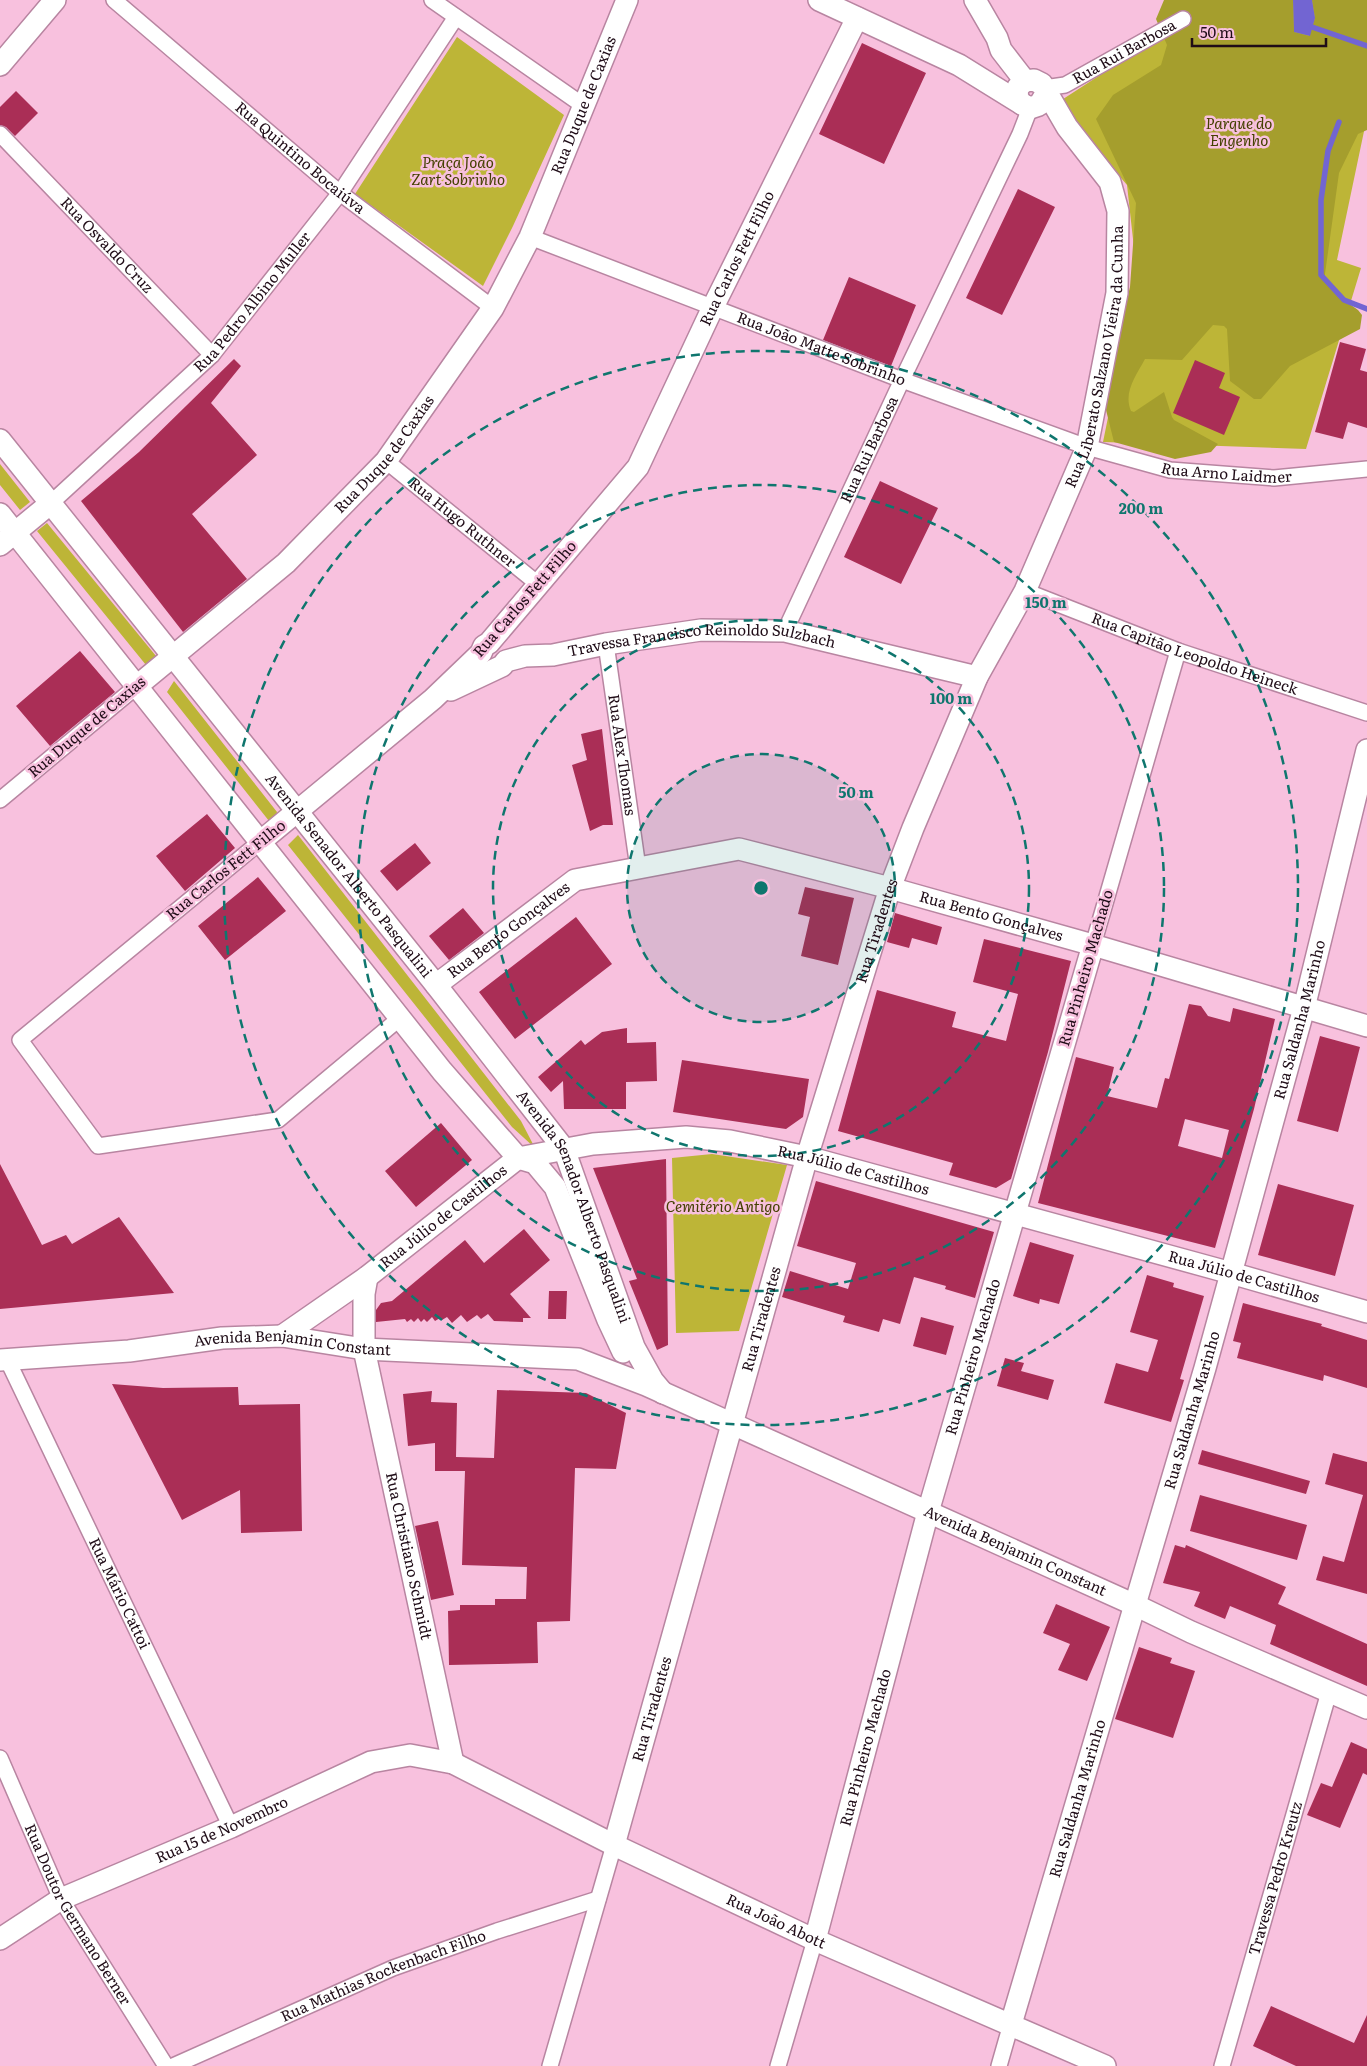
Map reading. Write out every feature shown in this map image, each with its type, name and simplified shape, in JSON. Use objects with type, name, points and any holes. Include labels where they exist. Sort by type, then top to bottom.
[{"type":"street","points":[[0,65],[55,0]]},
{"type":"street","name":"Rua Quintino Bocaiúva","points":[[114,0],[340,193],[493,308]]},
{"type":"street","points":[[432,0],[584,106]]},
{"type":"street","name":"Rua Duque de Caxias","points":[[0,800],[286,563],[386,461],[493,308],[530,237],[627,0]]},
{"type":"street","points":[[819,0],[959,65],[1001,76],[1033,94]]},
{"type":"street","name":"Rua Liberato Salzano Vieira da Cunha","points":[[975,0],[997,38],[1014,47],[1031,65],[1033,94],[1067,127],[1110,182],[1118,211],[1117,293],[1087,448],[1025,591]]},
{"type":"street","name":"Rua Pedro Albino Muller","points":[[8,539],[51,504],[212,355],[340,193],[456,17]]},
{"type":"street","name":"Rua Carlos Fett Filho","points":[[501,653],[517,608],[638,467],[713,307],[857,18]]},
{"type":"street","name":"Rua Rui Barbosa","points":[[786,631],[902,380],[1020,134],[1033,94],[1066,85],[1183,20]]},
{"type":"street","name":"Rua Osvaldo Cruz","points":[[0,134],[212,355]]},
{"type":"street","name":"Rua João Matte Sobrinho","points":[[530,237],[902,380],[1087,448]]},
{"type":"street","name":"Avenida Senador Alberto Pasqualini","points":[[0,440],[564,1148],[627,1339],[632,1365],[655,1389]]},
{"type":"street","name":"Rua Arno Laidmer","points":[[1087,448],[1170,470],[1274,478],[1367,469]]},
{"type":"street","name":"Rua Hugo Ruthner","points":[[386,461],[538,584]]},
{"type":"street","name":"Avenida Senador Alberto Pasqualini","points":[[0,514],[8,539],[137,686],[442,1071],[518,1158],[535,1163],[555,1187],[627,1339]]},
{"type":"street","name":"Rua Capitão Leopoldo Heineck","points":[[1025,591],[1178,651],[1367,713]]},
{"type":"street","name":"Rua Tiradentes","points":[[550,2066],[614,1846],[806,1157],[890,888],[913,828],[977,677],[1025,591]]},
{"type":"street","name":"Travessa Francisco Reinoldo Sulzbach","points":[[433,699],[501,653],[553,656],[606,644],[701,630],[786,631],[977,677]]},
{"type":"street","name":"Rua Alex Thomas","points":[[606,644],[638,868]]},
{"type":"street","name":"Rua Pinheiro Machado","points":[[778,2066],[815,1940],[928,1512],[1178,651]]},
{"type":"street","name":"Rua Carlos Fett Filho","points":[[400,1018],[278,1120],[98,1146],[20,1040],[433,699]]},
{"type":"street","name":"Rua Saldanha Marinho","points":[[1000,2066],[1010,2024],[1202,1377],[1304,1008],[1367,750]]},
{"type":"street","name":"Rua Bento Gonçalves","points":[[436,985],[575,880],[739,850],[890,888],[1367,1026]]},
{"type":"street","name":"Rua Júlio de Castilhos","points":[[282,1336],[367,1278],[518,1158],[564,1148],[686,1137],[730,1141],[806,1157],[1367,1312]]},
{"type":"street","name":"Rua Júlio de Castilhos","points":[[364,1349],[364,1294],[367,1278]]},
{"type":"street","name":"Avenida Benjamin Constant","points":[[4,1360],[129,1351],[222,1338],[282,1336],[364,1349],[578,1359],[655,1389],[1191,1632],[1367,1708]]},
{"type":"street","points":[[584,1361],[627,1339]]},
{"type":"street","name":"Rua Christiano Schmidt","points":[[364,1349],[453,1763]]},
{"type":"street","name":"Rua Mário Cattoi","points":[[4,1360],[231,1827]]},
{"type":"street","name":"Travessa Pedro Kreutz","points":[[1222,2066],[1329,1692]]},
{"type":"street","name":"Rua 15 de Novembro","points":[[0,1939],[61,1899],[231,1827],[371,1762],[410,1755],[453,1763]]},
{"type":"street","name":"Rua Doutor Germano Berner","points":[[0,1758],[61,1899],[166,2066]]},
{"type":"street","name":"Rua João Abott","points":[[453,1763],[614,1846],[815,1940],[1105,2066]]},
{"type":"street","name":"Rua Mathias Rockenbach Filho","points":[[173,2066],[393,1968],[497,1931],[598,1899]]},
{"type":"green space","name":"Parque do Engenho","points":[[1164,0],[1293,0],[1294,32],[1309,36],[1315,18],[1312,0],[1367,0],[1367,130],[1358,134],[1339,173],[1324,281],[1362,315],[1360,329],[1290,366],[1261,399],[1254,399],[1230,381],[1227,329],[1224,326],[1213,325],[1182,360],[1145,359],[1130,391],[1129,404],[1131,411],[1134,412],[1164,392],[1174,420],[1218,444],[1211,452],[1175,459],[1114,442],[1103,398],[1130,287],[1136,203],[1096,119],[1113,95],[1161,65],[1167,45],[1156,19]]},
{"type":"green space","name":"Parque do Engenho","points":[[1209,0],[1367,0],[1367,117],[1337,260],[1361,268],[1306,449],[1103,442],[1137,275],[1127,185],[1057,103],[1211,3]]},
{"type":"green space","name":"Praça João Zart Sobrinho","points":[[457,37],[564,115],[483,286],[355,194]]},
{"type":"green space","points":[[0,464],[30,502],[20,510],[0,485]]},
{"type":"green space","points":[[47,523],[156,656],[146,665],[37,531]]},
{"type":"green space","points":[[174,681],[277,812],[273,826],[167,692]]},
{"type":"green space","points":[[298,835],[521,1121],[535,1148],[512,1127],[288,845]]},
{"type":"green space","name":"Cemitério Antigo","points":[[712,1154],[787,1165],[739,1331],[676,1333],[672,1158]]},
{"type":"shaded area","points":[[1293,0],[1312,0],[1315,18],[1310,36],[1294,32]]},
{"type":"building","points":[[862,43],[926,73],[884,164],[819,134]]},
{"type":"building","points":[[16,91],[38,113],[15,136],[6,127],[0,125],[0,107]]},
{"type":"building","points":[[1018,189],[1055,207],[1002,315],[966,298]]},
{"type":"building","points":[[849,277],[916,305],[891,366],[823,340]]},
{"type":"building","points":[[1340,342],[1366,349],[1360,370],[1367,372],[1367,428],[1348,422],[1343,439],[1315,432]]},
{"type":"building","points":[[234,359],[241,366],[211,403],[257,455],[192,514],[247,579],[183,632],[81,501],[139,452]]},
{"type":"building","points":[[1195,360],[1225,373],[1219,388],[1240,397],[1224,435],[1173,413]]},
{"type":"building","points":[[880,481],[938,508],[901,584],[844,557]]},
{"type":"building","points":[[80,651],[115,692],[50,746],[16,706]]},
{"type":"building","points":[[602,729],[613,825],[603,825],[590,831],[572,765],[587,760],[581,734]]},
{"type":"building","points":[[207,814],[235,848],[185,891],[156,856]]},
{"type":"building","points":[[415,843],[431,863],[397,891],[380,871]]},
{"type":"building","points":[[258,877],[286,911],[225,960],[198,926]]},
{"type":"building","points":[[805,887],[854,898],[838,965],[801,956],[810,917],[798,914]]},
{"type":"building","points":[[463,908],[484,933],[449,960],[429,936]]},
{"type":"building","points":[[895,913],[942,927],[937,945],[912,938],[909,948],[887,942]]},
{"type":"building","points":[[576,917],[612,964],[515,1039],[479,992]]},
{"type":"building","points":[[984,939],[1071,961],[1048,1052],[1011,1179],[996,1188],[949,1175],[953,1163],[838,1131],[877,990],[956,1012],[952,1027],[1006,1041],[1018,994],[973,982]]},
{"type":"building","points":[[1189,1004],[1201,1006],[1208,1016],[1230,1022],[1233,1008],[1275,1019],[1254,1109],[1215,1248],[1038,1203],[1076,1057],[1114,1067],[1107,1096],[1157,1108],[1165,1078],[1169,1079]],"holes":[[[1185,1119],[1229,1130],[1222,1158],[1178,1146]]]},
{"type":"building","points":[[627,1028],[627,1043],[656,1042],[657,1081],[626,1082],[626,1109],[564,1109],[563,1081],[551,1092],[538,1077],[581,1040],[585,1045],[602,1032]]},
{"type":"building","points":[[1320,1036],[1360,1047],[1338,1132],[1297,1121]]},
{"type":"building","points":[[682,1060],[809,1079],[803,1117],[786,1129],[673,1112]]},
{"type":"building","points":[[441,1123],[472,1160],[416,1207],[385,1171]]},
{"type":"building","points":[[666,1159],[668,1345],[657,1350],[629,1281],[637,1279],[593,1168]]},
{"type":"building","points":[[0,1164],[42,1245],[66,1235],[72,1244],[119,1217],[174,1293],[0,1309]]},
{"type":"building","points":[[816,1181],[994,1232],[975,1298],[945,1289],[946,1286],[914,1277],[900,1324],[883,1319],[879,1332],[843,1322],[845,1316],[782,1297],[790,1271],[848,1289],[856,1263],[797,1246]]},
{"type":"building","points":[[1278,1184],[1354,1205],[1335,1276],[1258,1255]]},
{"type":"building","points":[[524,1229],[550,1260],[510,1294],[531,1318],[523,1318],[523,1322],[494,1321],[488,1314],[481,1319],[477,1315],[467,1322],[461,1315],[452,1323],[447,1317],[435,1321],[432,1317],[427,1322],[424,1319],[421,1322],[418,1318],[414,1322],[411,1319],[407,1322],[405,1319],[376,1322],[376,1310],[381,1303],[392,1301],[465,1240],[484,1263]]},
{"type":"building","points":[[1030,1242],[1074,1255],[1059,1304],[1040,1299],[1039,1304],[1013,1296]]},
{"type":"building","points":[[1147,1275],[1174,1283],[1173,1287],[1204,1296],[1180,1379],[1184,1380],[1171,1422],[1104,1403],[1116,1363],[1148,1372],[1158,1340],[1130,1332]]},
{"type":"building","points":[[549,1291],[567,1291],[566,1319],[548,1319]]},
{"type":"building","points":[[1243,1303],[1322,1324],[1321,1326],[1367,1340],[1367,1388],[1324,1375],[1323,1381],[1237,1358],[1241,1343],[1233,1341]]},
{"type":"building","points":[[921,1317],[954,1326],[946,1355],[913,1346]]},
{"type":"building","points":[[1005,1358],[1024,1363],[1021,1371],[1054,1380],[1048,1400],[997,1386]]},
{"type":"building","points":[[112,1384],[163,1388],[238,1387],[239,1405],[300,1404],[302,1531],[241,1533],[240,1490],[182,1520]]},
{"type":"building","points":[[497,1390],[586,1393],[626,1413],[616,1469],[575,1468],[570,1621],[537,1622],[538,1663],[449,1665],[448,1611],[460,1610],[460,1605],[495,1605],[495,1599],[526,1599],[527,1567],[462,1565],[465,1471],[435,1471],[435,1443],[408,1446],[403,1394],[432,1391],[431,1402],[457,1403],[456,1457],[494,1458]]},
{"type":"building","points":[[1202,1450],[1310,1481],[1306,1494],[1198,1464]]},
{"type":"building","points":[[1333,1453],[1367,1462],[1367,1594],[1316,1580],[1323,1556],[1344,1562],[1363,1495],[1325,1484]]},
{"type":"building","points":[[1200,1495],[1307,1525],[1297,1560],[1190,1531]]},
{"type":"building","points":[[438,1521],[454,1595],[431,1600],[415,1526]]},
{"type":"building","points":[[1175,1545],[1185,1548],[1186,1545],[1286,1587],[1278,1604],[1367,1644],[1367,1686],[1270,1644],[1276,1625],[1230,1606],[1225,1619],[1194,1606],[1200,1592],[1163,1583]]},
{"type":"building","points":[[1056,1604],[1110,1627],[1087,1681],[1058,1670],[1070,1644],[1043,1633]]},
{"type":"building","points":[[1139,1647],[1172,1658],[1170,1663],[1195,1671],[1173,1738],[1115,1719]]},
{"type":"building","points":[[1351,1742],[1367,1749],[1367,1775],[1363,1773],[1340,1828],[1307,1815],[1321,1783],[1332,1787]]},
{"type":"building","points":[[1271,2006],[1354,2043],[1367,2015],[1367,2066],[1296,2066],[1253,2046]]},
{"type":"waterway","points":[[1312,27],[1367,46]]},
{"type":"waterway","points":[[1339,122],[1328,151],[1321,200],[1321,275],[1344,300],[1367,309]]}]
